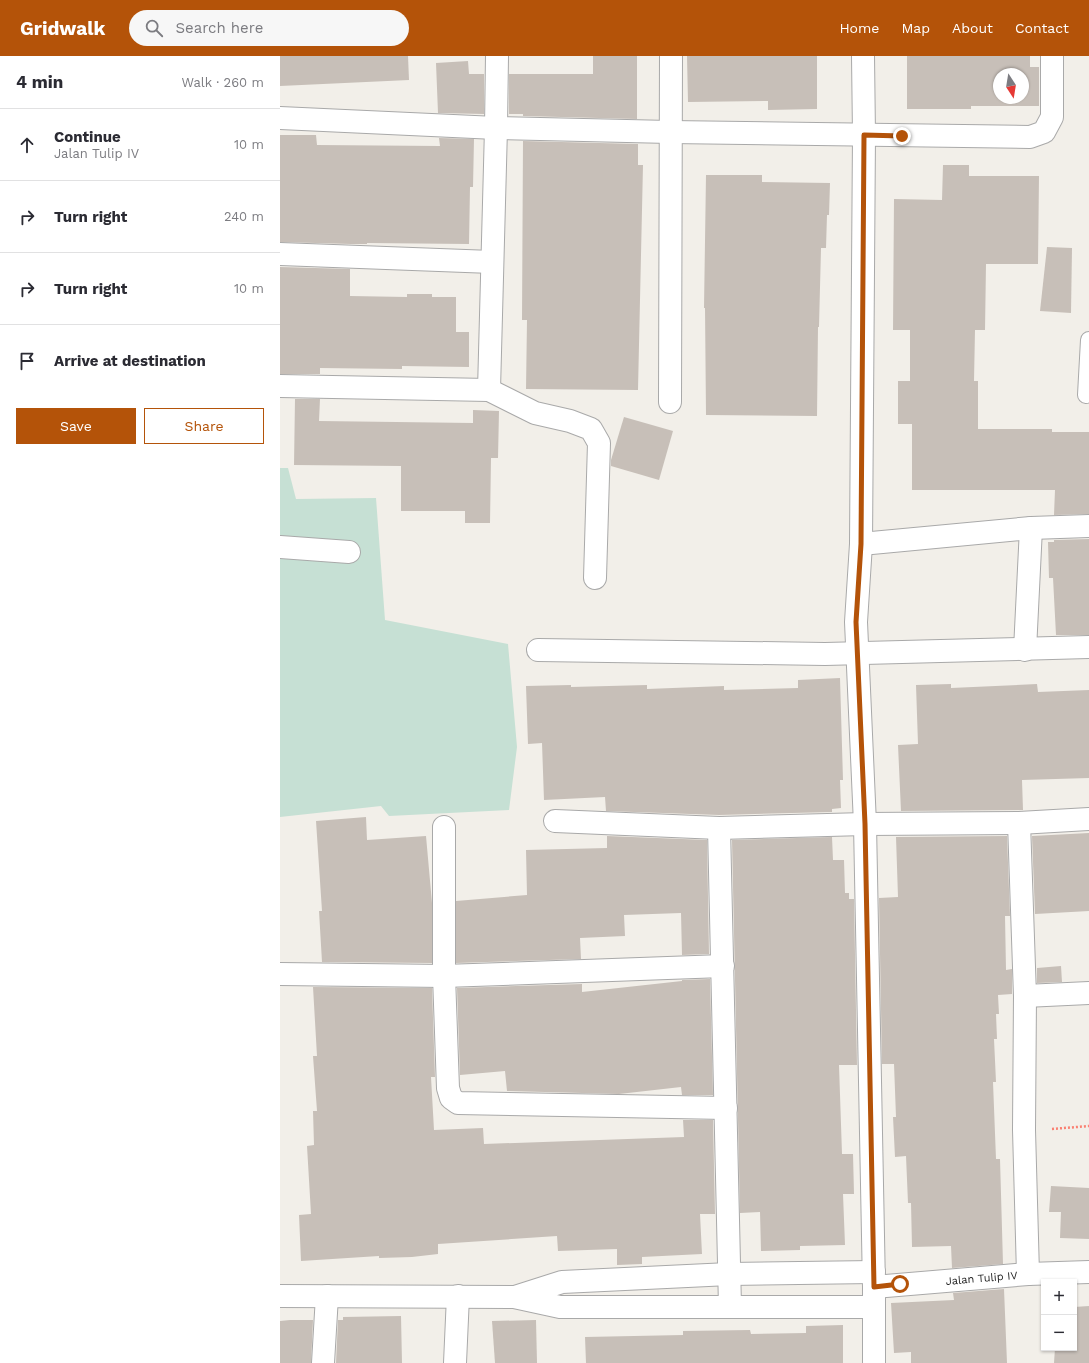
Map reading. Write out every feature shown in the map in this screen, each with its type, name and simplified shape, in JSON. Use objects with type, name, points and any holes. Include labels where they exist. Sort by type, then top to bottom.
[{"type":"street","points":[[489,390],[497,56]]},
{"type":"street","points":[[670,402],[671,56]]},
{"type":"street","points":[[863,56],[864,135],[861,544],[856,622],[865,824],[874,1289],[874,1363]]},
{"type":"street","points":[[280,118],[496,128],[1030,137],[1044,132],[1052,117],[1052,56]]},
{"type":"street","points":[[280,254],[492,262]]},
{"type":"street","points":[[280,386],[489,390],[535,413],[570,420],[591,429],[599,443],[595,578]]},
{"type":"street","points":[[861,544],[1031,528],[1089,526]]},
{"type":"street","points":[[1025,650],[1031,528]]},
{"type":"street","points":[[280,548],[349,552]]},
{"type":"street","points":[[538,650],[857,654],[1089,647]]},
{"type":"street","points":[[555,821],[719,828],[1019,822],[1089,819]]},
{"type":"street","points":[[1019,822],[1025,996],[1024,1130],[1028,1274]]},
{"type":"street","points":[[444,827],[444,976],[448,1088],[452,1098],[458,1103],[726,1108]]},
{"type":"street","points":[[719,828],[730,1307]]},
{"type":"street","points":[[280,974],[444,976],[723,966]]},
{"type":"street","points":[[1025,996],[1089,993]]},
{"type":"street","name":"Jalan Tulip IV","points":[[874,1289],[1028,1274],[1089,1272]]},
{"type":"street","points":[[514,1297],[562,1282],[616,1278],[729,1274],[874,1289]]},
{"type":"street","points":[[614,1307],[616,1278]]},
{"type":"street","points":[[280,1296],[514,1297],[560,1307],[730,1307],[874,1289]]},
{"type":"street","points":[[324,1363],[327,1296]]},
{"type":"street","points":[[455,1363],[458,1296]]},
{"type":"lane","points":[[1086,395],[1089,340]]},
{"type":"path","points":[[1024,1130],[1089,1126]]},
{"type":"green space","points":[[280,468],[288,468],[296,499],[376,498],[385,620],[508,644],[517,747],[509,810],[389,816],[381,806],[280,817]]},
{"type":"building","points":[[280,56],[408,56],[409,80],[280,86]]},
{"type":"building","points":[[593,56],[637,56],[637,119],[523,116],[523,114],[509,114],[509,74],[593,74]]},
{"type":"building","points":[[687,56],[817,56],[817,109],[768,110],[768,101],[688,102]]},
{"type":"building","points":[[907,56],[1030,56],[1030,67],[1039,67],[1039,106],[971,106],[971,109],[907,109]]},
{"type":"building","points":[[468,61],[469,74],[484,74],[484,114],[438,113],[436,63]]},
{"type":"building","points":[[280,135],[316,135],[317,145],[440,146],[439,138],[474,139],[473,187],[470,187],[469,244],[351,244],[280,242]]},
{"type":"building","points":[[523,141],[638,144],[638,165],[643,165],[638,390],[526,389],[527,320],[522,320]]},
{"type":"building","points":[[943,165],[969,165],[969,176],[1039,176],[1038,264],[986,264],[985,330],[975,330],[974,381],[978,381],[978,429],[1052,429],[1052,432],[1089,432],[1089,514],[1054,515],[1055,490],[912,490],[912,424],[898,424],[898,381],[910,381],[910,330],[893,330],[894,199],[942,200]]},
{"type":"building","points":[[706,175],[762,175],[762,182],[830,183],[826,248],[821,248],[817,416],[706,415],[704,308]]},
{"type":"building","points":[[1047,247],[1072,248],[1071,313],[1040,311]]},
{"type":"building","points":[[280,267],[350,269],[350,296],[407,297],[407,294],[432,294],[432,297],[456,297],[456,332],[469,332],[469,367],[402,366],[402,369],[320,368],[320,374],[280,374]]},
{"type":"building","points":[[295,399],[320,399],[319,421],[473,423],[473,410],[499,411],[498,458],[491,458],[490,523],[465,523],[465,511],[401,511],[401,466],[294,465]]},
{"type":"building","points":[[624,417],[673,431],[659,480],[611,466],[611,460]]},
{"type":"building","points":[[1089,539],[1089,635],[1056,635],[1053,578],[1049,578],[1048,542],[1054,542],[1054,540]]},
{"type":"building","points":[[840,678],[843,780],[840,780],[841,808],[832,809],[832,812],[719,815],[606,811],[605,797],[544,800],[542,743],[528,744],[526,686],[571,685],[571,687],[647,685],[647,689],[724,686],[724,690],[798,688],[798,680]]},
{"type":"building","points":[[951,684],[951,688],[1037,684],[1038,692],[1089,690],[1089,778],[1022,780],[1023,810],[901,811],[898,745],[918,744],[916,685]]},
{"type":"building","points":[[366,817],[367,840],[426,836],[432,903],[432,963],[322,962],[319,911],[322,911],[316,821]]},
{"type":"building","points":[[1089,833],[1089,911],[1035,914],[1032,836]]},
{"type":"building","points":[[607,836],[707,840],[709,954],[682,955],[681,913],[624,915],[625,936],[580,938],[581,959],[456,963],[456,901],[527,895],[526,850],[607,848]]},
{"type":"building","points":[[1007,836],[1010,916],[1005,916],[1006,970],[1012,969],[1012,994],[998,995],[999,1014],[996,1014],[997,1039],[994,1039],[996,1082],[993,1082],[996,1159],[1000,1159],[1003,1264],[952,1268],[951,1246],[912,1247],[911,1203],[908,1203],[906,1156],[895,1157],[893,1117],[896,1117],[894,1064],[882,1064],[879,898],[898,897],[896,837]]},
{"type":"building","points":[[832,837],[833,860],[844,860],[845,893],[849,893],[849,899],[854,899],[857,1065],[839,1065],[842,1154],[853,1154],[854,1194],[843,1194],[845,1245],[800,1246],[800,1250],[761,1251],[760,1212],[740,1213],[732,840]]},
{"type":"building","points":[[1061,966],[1062,982],[1037,983],[1037,968]]},
{"type":"building","points":[[710,979],[713,1095],[682,1095],[681,1087],[619,1094],[507,1091],[505,1071],[460,1075],[457,988],[582,984],[582,992],[682,980]]},
{"type":"building","points":[[313,987],[432,988],[435,1077],[431,1077],[434,1130],[483,1128],[484,1144],[684,1137],[683,1120],[713,1120],[715,1214],[700,1214],[702,1254],[642,1257],[642,1264],[617,1265],[617,1249],[558,1251],[557,1236],[438,1244],[438,1254],[412,1257],[379,1258],[379,1256],[301,1261],[299,1215],[311,1214],[307,1146],[314,1145],[313,1111],[317,1111],[313,1056],[317,1056]]},
{"type":"building","points":[[1051,1186],[1089,1188],[1089,1239],[1060,1238],[1061,1212],[1049,1212]]},
{"type":"building","points":[[1004,1289],[1007,1363],[911,1363],[911,1352],[894,1353],[891,1303],[954,1300],[953,1293]]},
{"type":"building","points":[[1089,1306],[1089,1363],[1054,1363],[1055,1351],[1077,1351],[1077,1307]]},
{"type":"building","points":[[401,1316],[402,1363],[336,1363],[338,1320],[343,1320],[343,1317]]},
{"type":"building","points":[[313,1320],[311,1363],[280,1363],[280,1321]]},
{"type":"building","points":[[536,1320],[537,1363],[495,1363],[492,1321]]},
{"type":"building","points":[[843,1325],[843,1363],[586,1363],[585,1337],[683,1335],[683,1331],[750,1330],[751,1334],[806,1333],[806,1326]]},
{"type":"route","points":[[900,1284],[874,1287],[865,824],[856,622],[861,544],[864,135],[902,136]]}]
